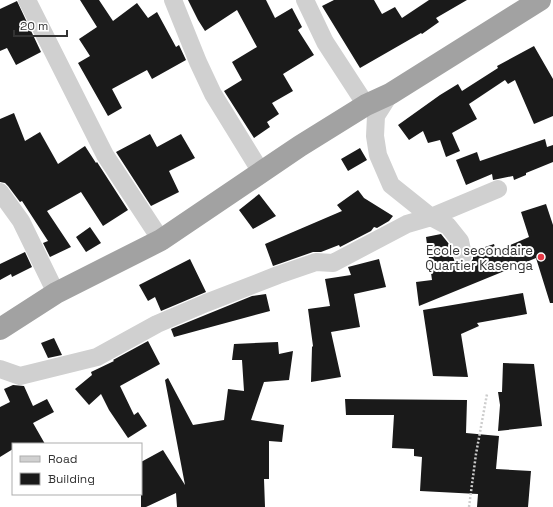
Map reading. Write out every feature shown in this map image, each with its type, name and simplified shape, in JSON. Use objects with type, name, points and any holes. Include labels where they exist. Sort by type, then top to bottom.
[{"type":"highway","points":[[0,329],[56,293],[161,240],[300,146],[366,106],[390,94],[540,0]]},
{"type":"street","points":[[27,0],[105,155],[161,240]]},
{"type":"street","points":[[172,0],[213,94],[261,172]]},
{"type":"street","points":[[305,0],[325,42],[366,106]]},
{"type":"street","points":[[390,94],[376,116],[375,136],[378,155],[391,185],[431,217],[448,226],[460,241],[463,255]]},
{"type":"street","points":[[0,368],[20,376],[97,357],[157,324],[206,303],[316,262],[333,263],[407,224],[431,217],[498,189]]},
{"type":"street","points":[[0,192],[21,221],[56,293]]},
{"type":"path","points":[[470,507],[476,454],[486,394]]},
{"type":"building","points":[[80,0],[99,0],[113,21],[137,3],[148,18],[157,12],[176,47],[179,45],[186,60],[152,79],[147,70],[112,89],[122,108],[108,116],[78,63],[90,56],[79,39],[97,27]]},
{"type":"building","points":[[188,0],[266,0],[275,18],[292,8],[302,27],[298,30],[314,55],[283,74],[293,91],[272,103],[279,114],[267,122],[270,127],[254,138],[224,91],[242,80],[232,62],[257,47],[237,10],[205,31]]},
{"type":"building","points":[[334,0],[374,0],[382,14],[395,7],[402,18],[429,0],[467,0],[436,18],[439,22],[422,34],[421,33],[360,68],[322,6]]},
{"type":"building","points":[[17,1],[41,52],[16,65],[7,48],[0,51],[0,9]]},
{"type":"building","points":[[534,46],[553,79],[553,116],[534,124],[515,80],[508,84],[505,80],[469,104],[477,119],[452,133],[460,151],[446,157],[440,140],[428,143],[423,131],[409,140],[398,125],[458,84],[462,91],[498,68],[497,66]]},
{"type":"building","points":[[14,113],[25,141],[40,132],[58,164],[85,146],[128,210],[103,226],[81,192],[47,211],[71,247],[50,257],[43,243],[48,241],[22,201],[20,202],[5,183],[0,182],[0,119]]},
{"type":"building","points":[[150,134],[157,147],[181,134],[195,158],[169,171],[179,192],[151,206],[116,152]]},
{"type":"building","points":[[545,139],[547,147],[553,145],[553,162],[526,173],[526,175],[514,180],[513,176],[493,180],[492,174],[466,185],[456,160],[477,152],[480,161]]},
{"type":"building","points":[[360,148],[367,160],[348,171],[341,159]]},
{"type":"building","points":[[358,190],[364,198],[393,216],[389,221],[377,228],[374,227],[371,231],[340,247],[339,245],[321,252],[313,252],[273,266],[265,244],[342,211],[337,205]]},
{"type":"building","points":[[259,194],[276,216],[253,229],[239,210]]},
{"type":"building","points":[[546,204],[553,225],[553,303],[550,303],[536,258],[419,306],[416,282],[432,280],[426,237],[441,234],[449,244],[451,257],[453,257],[455,262],[459,265],[466,265],[473,259],[473,251],[494,244],[496,251],[529,237],[521,212]]},
{"type":"building","points":[[90,227],[101,243],[86,252],[76,237]]},
{"type":"building","points":[[25,252],[32,267],[12,277],[11,274],[0,280],[0,264]]},
{"type":"building","points":[[190,259],[206,292],[161,311],[155,297],[148,301],[139,285]]},
{"type":"building","points":[[379,259],[386,287],[354,294],[360,327],[331,332],[341,377],[311,382],[313,346],[308,309],[330,306],[325,279],[351,275],[348,267]]},
{"type":"building","points":[[523,293],[527,314],[477,323],[479,326],[461,334],[468,377],[433,376],[423,310]]},
{"type":"building","points":[[266,294],[270,311],[174,337],[171,329],[252,296]]},
{"type":"building","points":[[54,338],[62,355],[48,358],[41,343]]},
{"type":"building","points":[[148,341],[160,364],[120,386],[134,415],[138,412],[147,426],[128,438],[109,410],[101,394],[89,405],[75,389],[92,375],[91,372],[114,361],[113,360]]},
{"type":"building","points":[[278,342],[279,354],[293,351],[289,380],[264,382],[251,420],[284,425],[282,442],[269,441],[269,479],[264,479],[265,507],[177,507],[176,493],[146,507],[141,507],[142,461],[163,450],[185,485],[165,380],[168,378],[193,425],[224,420],[228,389],[244,391],[242,360],[232,360],[234,344]]},
{"type":"building","points":[[503,363],[534,364],[542,426],[498,431],[500,405],[498,392],[502,392]]},
{"type":"building","points":[[13,385],[24,386],[33,406],[47,399],[54,412],[33,423],[44,443],[12,443],[12,450],[0,457],[0,407],[10,402],[4,389]]},
{"type":"building","points":[[345,399],[467,400],[466,433],[499,436],[496,469],[531,471],[528,507],[477,507],[478,494],[420,491],[422,457],[414,456],[414,449],[392,448],[394,415],[346,415]]},
{"type":"place","name":"Ecole secondaire Quartier Kasenga","points":[[541,257]]}]
